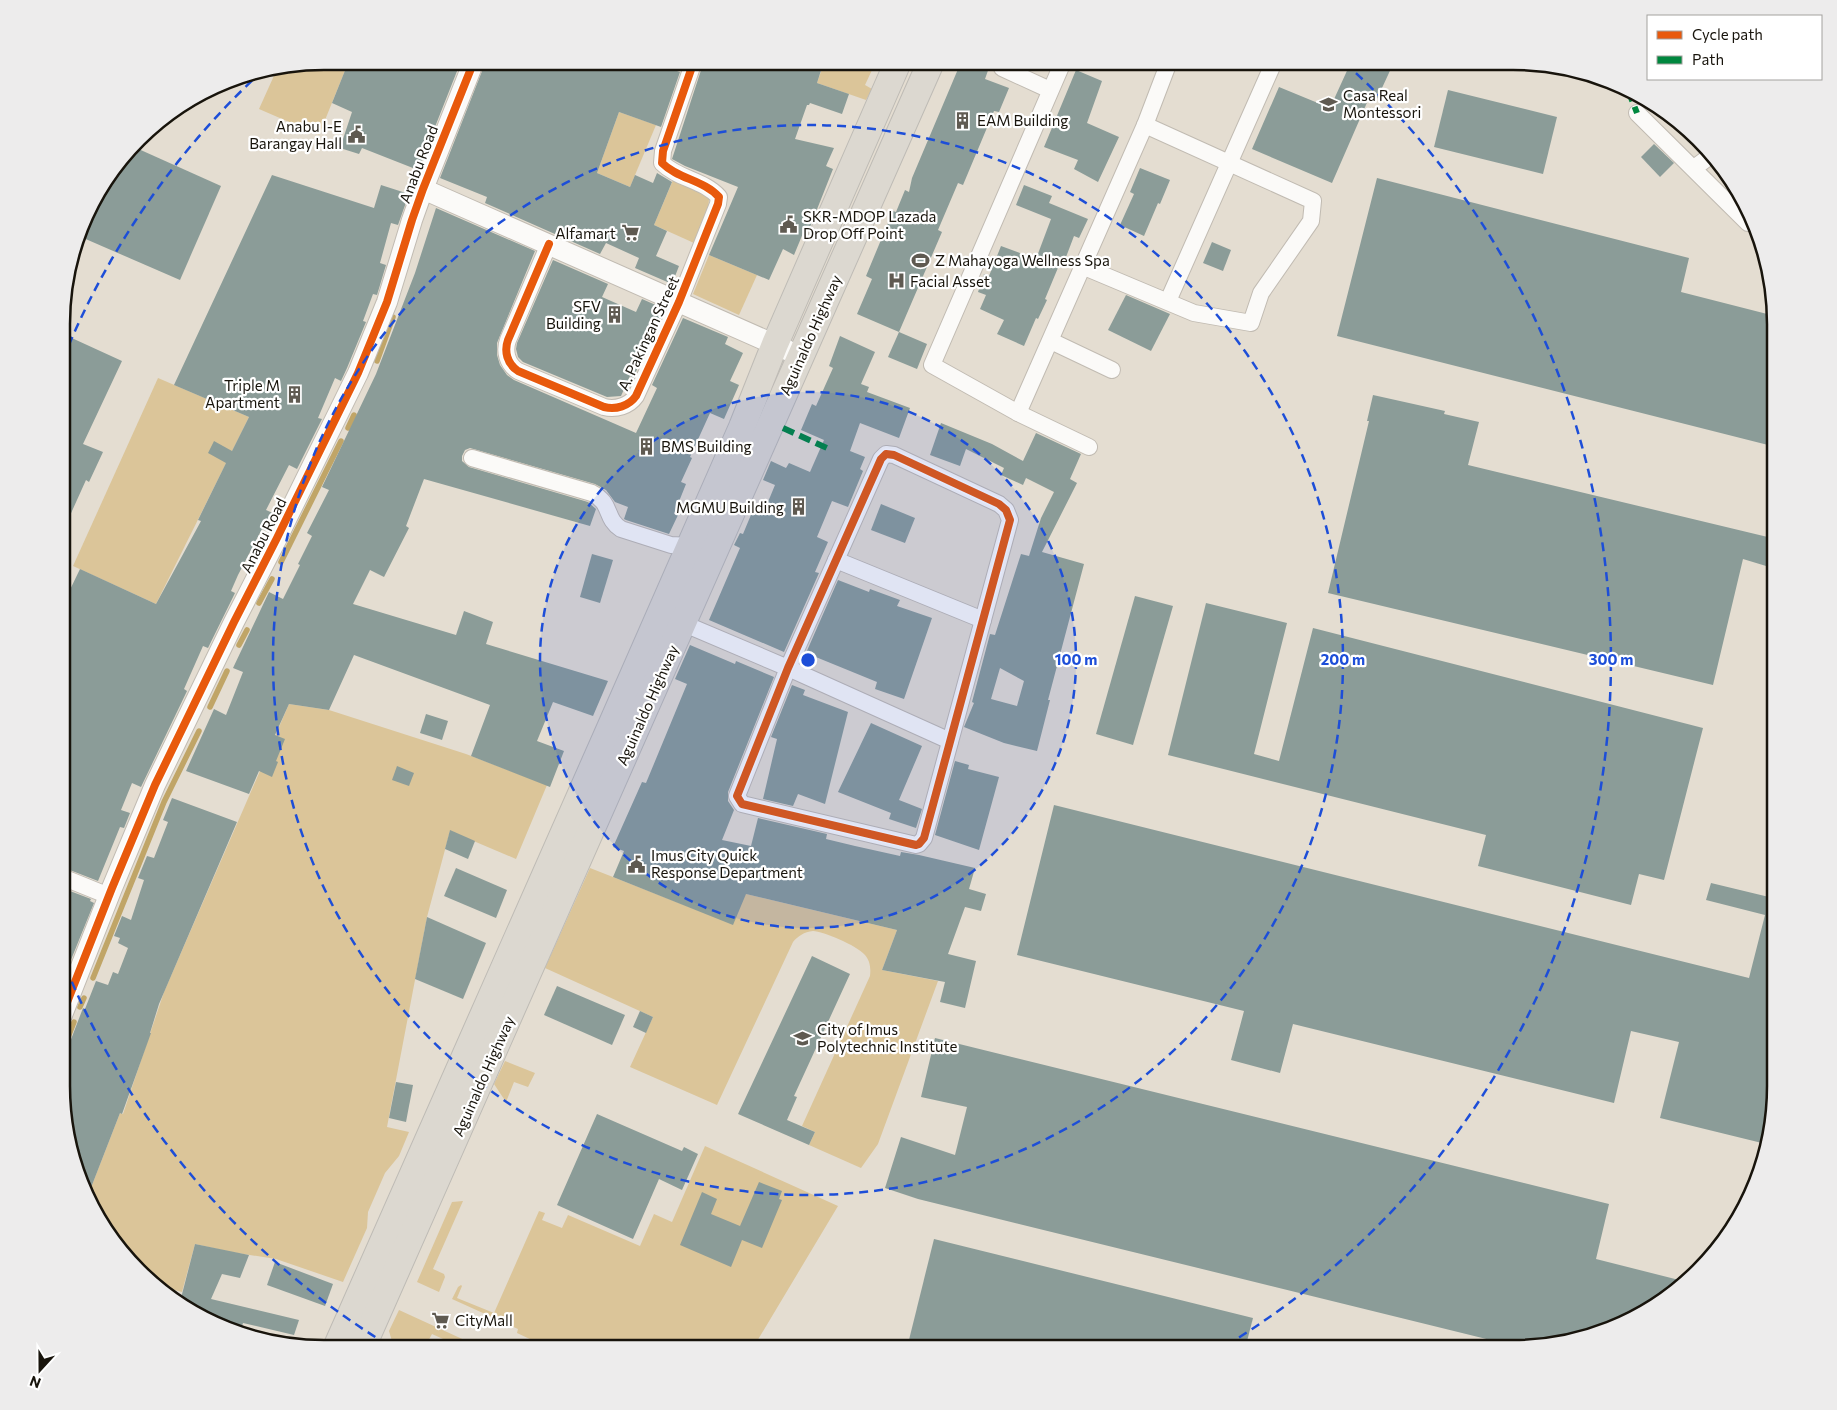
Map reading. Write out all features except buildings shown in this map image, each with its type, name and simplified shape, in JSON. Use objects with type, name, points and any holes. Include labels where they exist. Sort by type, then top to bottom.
[{"type":"highway","name":"Aguinaldo Highway","points":[[365,1340],[611,756],[754,432],[775,344],[895,70]]},
{"type":"highway","name":"Aguinaldo Highway","points":[[671,619],[690,546],[754,432],[801,356],[927,70]]},
{"type":"highway","name":"Aguinaldo Highway","points":[[340,1340],[611,756]]},
{"type":"street","name":"Anabu Road","points":[[70,995],[160,774],[358,373],[387,302],[423,189],[470,70]]},
{"type":"street","name":"A. Pakingan Street","points":[[549,244],[506,344],[505,348],[510,364],[518,371],[604,408],[613,409],[630,403],[636,396],[679,302],[716,211],[719,197],[710,188],[667,168],[662,163],[663,150],[691,70]]},
{"type":"street","points":[[1006,70],[1050,90]]},
{"type":"street","points":[[1060,70],[932,365],[1018,413],[1089,447]]},
{"type":"street","points":[[1018,413],[1145,125],[1166,70]]},
{"type":"street","points":[[1168,301],[1270,70]]},
{"type":"street","points":[[1637,113],[1744,219]]},
{"type":"street","points":[[1082,266],[1194,313],[1250,323],[1261,293],[1311,221],[1313,201],[1145,125]]},
{"type":"street","points":[[1694,168],[1706,159]]},
{"type":"street","points":[[423,189],[801,356]]},
{"type":"street","points":[[1051,341],[1112,370]]},
{"type":"street","points":[[886,454],[894,455],[999,504],[1008,514],[1009,526],[924,838],[916,845],[742,804],[738,800],[738,793],[788,668],[836,560],[881,459],[886,454]]},
{"type":"street","points":[[472,458],[592,493],[605,502],[610,518],[615,525],[622,529],[670,545],[690,546]]},
{"type":"street","points":[[836,560],[983,620]]},
{"type":"street","points":[[671,619],[788,668],[950,741]]},
{"type":"street","points":[[70,880],[109,896]]},
{"type":"shaded area","points":[[345,70],[319,135],[259,109],[274,75],[291,72]]},
{"type":"shaded area","points":[[822,70],[872,70],[865,85],[872,89],[866,100],[817,83]]},
{"type":"shaded area","points":[[619,112],[656,125],[630,187],[597,173]]},
{"type":"shaded area","points":[[673,180],[706,195],[709,199],[708,210],[694,243],[654,225]]},
{"type":"shaded area","points":[[709,255],[757,275],[739,315],[693,294]]},
{"type":"shaded area","points":[[158,378],[249,417],[156,604],[73,566]]},
{"type":"shaded area","points":[[289,704],[329,710],[466,754],[547,785],[516,859],[450,831],[427,917],[387,1127],[409,1132],[399,1156],[385,1173],[368,1212],[367,1228],[343,1282],[276,1259],[195,1244],[182,1292],[171,1289],[144,1266],[122,1241],[104,1213],[91,1187],[120,1113],[123,1114],[164,992]]},
{"type":"shaded area","points":[[590,868],[702,912],[713,886],[897,930],[882,970],[938,981],[878,1144],[861,1168],[809,1145],[815,1132],[802,1126],[870,976],[870,964],[864,954],[832,936],[813,931],[801,935],[793,942],[717,1105],[630,1067],[653,1017],[545,968]]},
{"type":"shaded area","points":[[505,1061],[535,1073],[528,1087],[514,1082],[506,1102],[494,1084]]},
{"type":"shaded area","points":[[705,1146],[838,1206],[758,1340],[532,1340],[517,1333],[518,1329],[452,1299],[461,1285],[457,1298],[494,1313],[539,1211],[545,1213],[542,1220],[562,1228],[568,1215],[640,1246],[654,1214],[672,1222]]},
{"type":"shaded area","points":[[463,1201],[433,1269],[444,1274],[445,1277],[439,1292],[417,1282],[452,1202]]},
{"type":"shaded area","points":[[399,1310],[464,1340],[445,1340],[432,1334],[429,1340],[392,1340],[389,1331]]},
{"type":"waterway","points":[[377,361],[393,317]]},
{"type":"waterway","points":[[348,428],[354,415]]},
{"type":"waterway","points":[[281,562],[341,441]]},
{"type":"waterway","points":[[259,603],[272,579]]},
{"type":"waterway","points":[[239,645],[247,630]]},
{"type":"waterway","points":[[210,707],[227,671]]},
{"type":"waterway","points":[[93,978],[164,802],[199,731]]},
{"type":"waterway","points":[[80,1007],[84,998]]},
{"type":"waterway","points":[[70,1032],[74,1022]]},
{"type":"marked path","points":[[1632,100],[1637,113]]},
{"type":"marked path","points":[[783,428],[827,448]]},
{"type":"cycle path","points":[[70,995],[155,785],[358,373],[387,302],[423,189],[470,70]]},
{"type":"cycle path","points":[[549,244],[508,340],[506,348],[509,361],[518,371],[604,407],[613,408],[626,405],[636,396],[679,302],[718,204],[719,197],[713,191],[676,173],[662,163],[663,151],[691,70]]},
{"type":"cycle path","points":[[886,454],[894,455],[999,504],[1006,510],[1010,520],[924,838],[916,845],[742,804],[737,796],[788,668],[881,459],[886,454]]},
{"type":"place","name":"Casa Real Montessori","points":[[1329,104]]},
{"type":"place","name":"EAM Building","points":[[963,120]]},
{"type":"place","name":"Anabu I-E Barangay Hall","points":[[356,135]]},
{"type":"place","name":"SKR-MDOP Lazada Drop Off Point","points":[[789,225]]},
{"type":"place","name":"Alfamart","points":[[630,233]]},
{"type":"place","name":"Z Mahayoga Wellness Spa","points":[[921,260]]},
{"type":"place","name":"Facial Asset","points":[[896,281]]},
{"type":"place","name":"SFV Building","points":[[615,315]]},
{"type":"place","name":"Triple M Apartment","points":[[294,394]]},
{"type":"place","name":"BMS Building","points":[[647,446]]},
{"type":"place","name":"MGMU Building","points":[[798,507]]},
{"type":"place","name":"Imus City Quick Response Department","points":[[637,864]]},
{"type":"place","name":"City of Imus Polytechnic Institute","points":[[803,1038]]},
{"type":"place","name":"CityMall","points":[[441,1320]]}]
